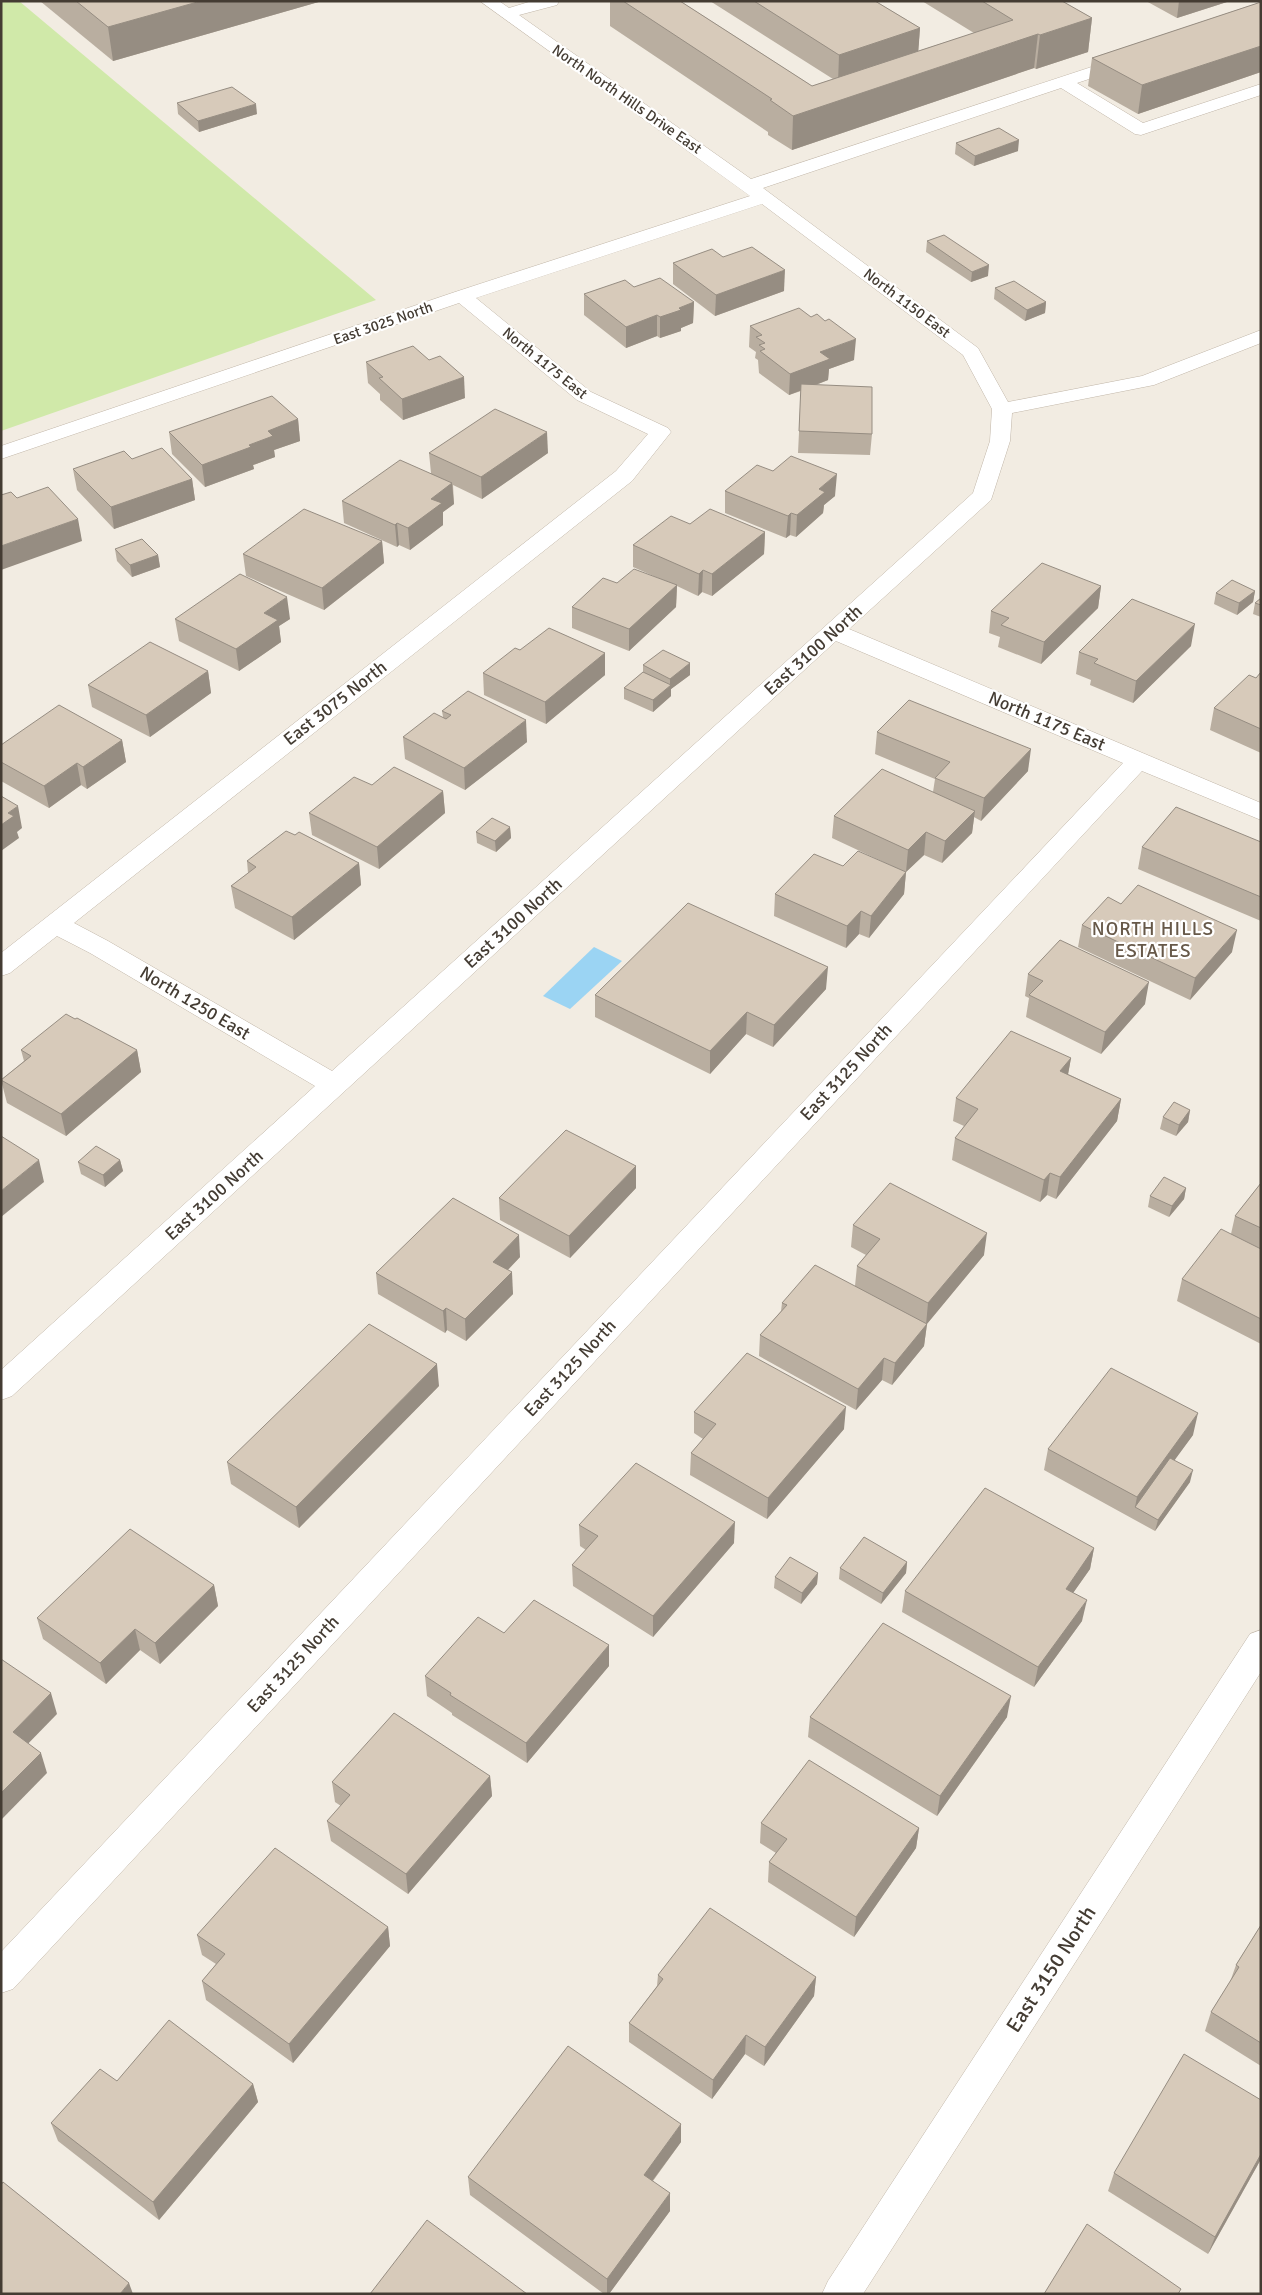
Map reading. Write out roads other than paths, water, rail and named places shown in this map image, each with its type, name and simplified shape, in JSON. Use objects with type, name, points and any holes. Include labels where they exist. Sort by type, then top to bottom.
[{"type":"street","name":"North North Hills Drive East","points":[[488,1],[757,191]]},
{"type":"street","points":[[506,14],[551,1]]},
{"type":"street","name":"East 3025 North","points":[[1,453],[462,296],[1138,57]]},
{"type":"street","points":[[1063,82],[1141,130],[1261,89]]},
{"type":"street","name":"North 1150 East","points":[[757,191],[972,352],[1002,409]]},
{"type":"street","name":"North 1175 East","points":[[462,296],[584,396],[661,432]]},
{"type":"street","points":[[1002,409],[1147,381],[1261,336]]},
{"type":"street","name":"East 3100 North","points":[[1,1388],[983,495],[1000,441],[1002,409]]},
{"type":"street","name":"East 3075 North","points":[[1,966],[624,476],[661,432]]},
{"type":"street","name":"North 1175 East","points":[[833,631],[1261,812]]},
{"type":"street","name":"East 3125 North","points":[[1,1977],[1139,760]]},
{"type":"street","name":"North 1250 East","points":[[55,924],[100,947],[334,1086]]},
{"type":"street","name":"East 3150 North","points":[[841,2294],[1261,1644]]},
{"type":"water","points":[[594,947],[622,961],[570,1009],[543,996]]},
{"type":"district","name":"NORTH HILLS ESTATES","points":[[1153,940]]}]
